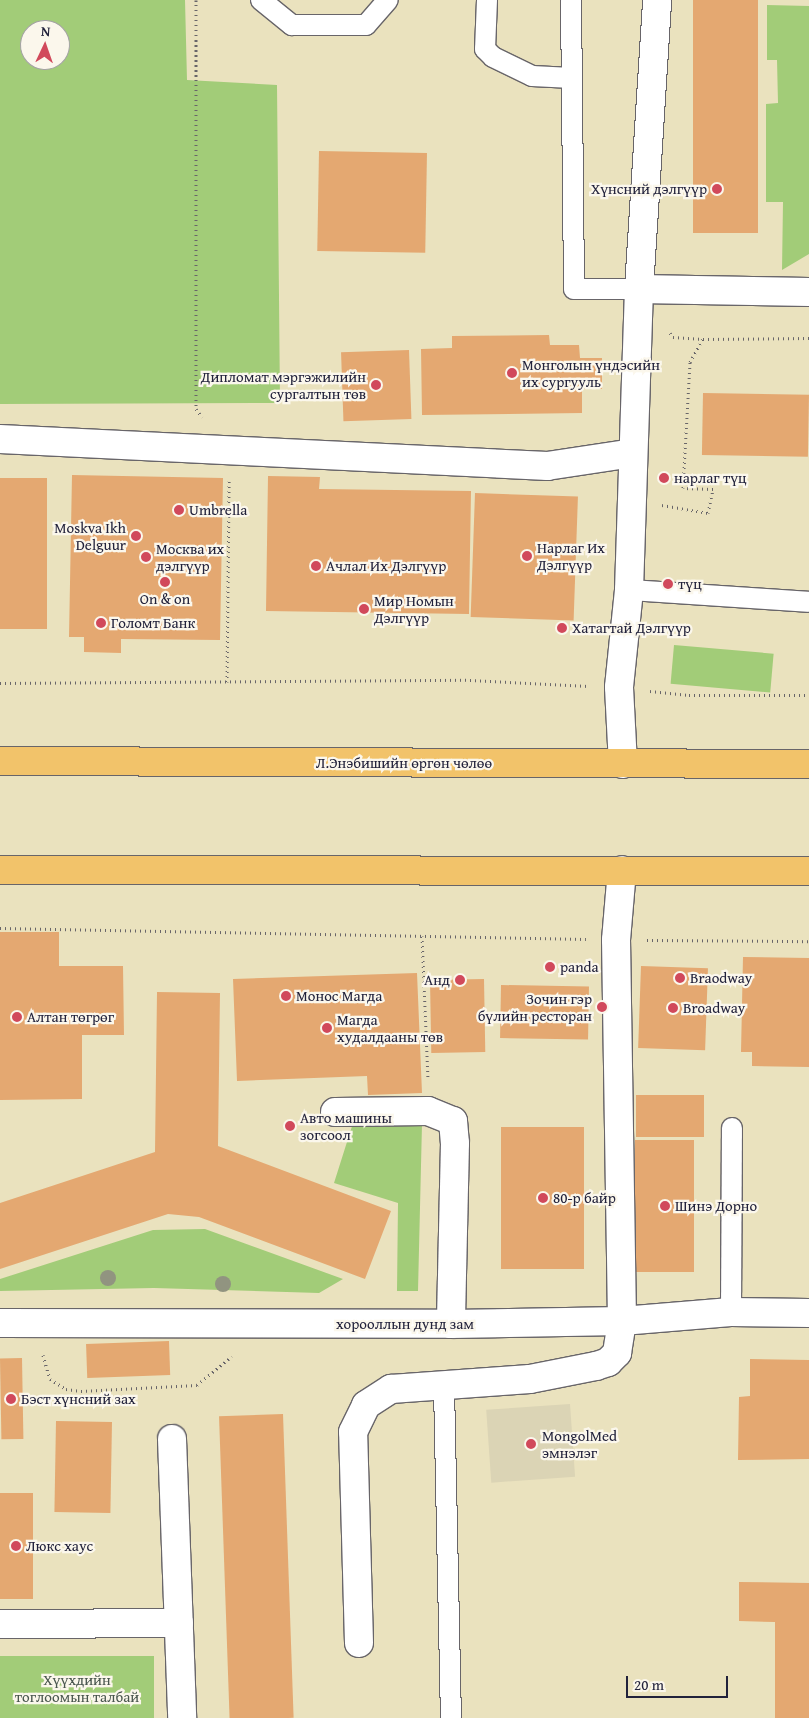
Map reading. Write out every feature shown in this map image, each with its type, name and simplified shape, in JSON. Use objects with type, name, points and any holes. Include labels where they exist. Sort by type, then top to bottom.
[{"type":"main road","name":"Л.Энэбишийн өргөн чөлөө","points":[[0,762],[809,764]]},
{"type":"main road","points":[[0,870],[809,871]]},
{"type":"street","points":[[623,764],[619,687],[629,590],[639,289],[657,0]]},
{"type":"street","points":[[639,289],[809,292]]},
{"type":"street","points":[[0,439],[547,466],[634,453]]},
{"type":"street","points":[[359,1643],[353,1446],[358,1417],[378,1395],[391,1389],[530,1379],[608,1362],[617,1353],[622,1320],[616,940],[622,870]]},
{"type":"street","points":[[335,1112],[428,1111],[453,1121],[456,1143],[451,1324]]},
{"type":"street","name":"хорооллын дунд зам","points":[[0,1323],[451,1324],[622,1320],[731,1312],[809,1313]]},
{"type":"street","points":[[172,1439],[182,1718]]},
{"type":"street","points":[[0,1624],[179,1623]]},
{"type":"lane","points":[[261,0],[292,25],[366,25],[388,0]]},
{"type":"lane","points":[[487,0],[485,48],[493,58],[532,76],[572,78]]},
{"type":"lane","points":[[571,0],[574,289],[639,289]]},
{"type":"lane","points":[[629,590],[809,602]]},
{"type":"lane","points":[[731,1312],[732,1128]]},
{"type":"lane","points":[[444,1386],[451,1718]]},
{"type":"path","points":[[196,0],[196,409],[229,449],[226,682]]},
{"type":"path","points":[[673,337],[702,339],[809,338]]},
{"type":"path","points":[[632,500],[708,513],[713,489],[683,488],[690,362],[702,339]]},
{"type":"path","points":[[0,682],[470,680],[619,687],[689,695],[809,696]]},
{"type":"path","points":[[0,928],[616,940],[809,941]]},
{"type":"path","points":[[422,936],[428,1082]]},
{"type":"path","points":[[39,1350],[50,1379],[66,1389],[81,1391],[197,1385],[235,1353]]},
{"type":"shaded area","name":"MongolMed эмнэлэг","points":[[570,1404],[575,1477],[491,1483],[486,1410]]},
{"type":"green space","points":[[0,0],[185,0],[187,80],[277,85],[280,403],[0,404]]},
{"type":"green space","points":[[767,5],[809,6],[809,254],[782,270],[783,202],[766,202],[766,104],[778,103],[777,60],[767,60]]},
{"type":"green space","points":[[674,645],[774,654],[770,693],[671,684]]},
{"type":"green space","points":[[353,1123],[422,1124],[418,1291],[397,1291],[398,1203],[334,1183]]},
{"type":"green space","points":[[205,1229],[343,1279],[319,1293],[154,1288],[0,1291],[0,1279],[153,1230]]},
{"type":"green space","name":"Хүүхдийн тоглоомын талбай","points":[[0,1656],[154,1656],[154,1718],[0,1718]]},
{"type":"building","points":[[693,0],[758,0],[758,233],[693,233]]},
{"type":"building","points":[[319,151],[427,153],[425,253],[317,251]]},
{"type":"building","name":"Монголын үндэсийн их сургууль","points":[[549,335],[550,345],[579,345],[580,358],[602,358],[602,389],[582,389],[582,413],[422,415],[421,349],[452,348],[452,336]]},
{"type":"building","name":"Дипломат мэргэжилийн сургалтын төв","points":[[409,350],[411,419],[343,421],[341,352]]},
{"type":"building","points":[[703,393],[809,395],[808,457],[702,455]]},
{"type":"building","name":"Москва их дэлгүүр","points":[[72,475],[223,478],[220,640],[121,639],[121,653],[84,652],[84,637],[69,637]]},
{"type":"building","name":"Ачлал Их Дэлгүүр","points":[[268,476],[320,477],[319,489],[471,491],[469,614],[266,611]]},
{"type":"building","points":[[0,478],[47,478],[47,629],[0,629]]},
{"type":"building","name":"Нарлаг Их Дэлгүүр","points":[[475,493],[578,497],[574,621],[471,617]]},
{"type":"building","points":[[0,932],[59,932],[59,966],[123,966],[124,1035],[82,1035],[82,1099],[0,1100]]},
{"type":"building","points":[[743,957],[809,958],[809,1067],[752,1066],[752,1052],[741,1052]]},
{"type":"building","name":"Broadway","points":[[641,966],[708,968],[705,1050],[638,1048]]},
{"type":"building","name":"Магда худалдааны төв","points":[[417,973],[422,1093],[368,1095],[367,1076],[237,1081],[233,979]]},
{"type":"building","points":[[484,979],[485,1052],[431,1053],[430,980]]},
{"type":"building","points":[[501,985],[589,987],[588,1040],[500,1038]]},
{"type":"building","points":[[157,992],[220,993],[218,1146],[391,1211],[365,1279],[199,1217],[168,1214],[0,1269],[0,1203],[155,1152]]},
{"type":"building","points":[[636,1095],[704,1095],[704,1137],[636,1137]]},
{"type":"building","name":"80-р байр","points":[[501,1127],[584,1127],[584,1269],[501,1269]]},
{"type":"building","name":"Шинэ Дорно","points":[[635,1140],[694,1140],[694,1272],[635,1272]]},
{"type":"building","points":[[169,1341],[170,1375],[87,1378],[86,1344]]},
{"type":"building","name":"Бэст хүнсний зах","points":[[0,1358],[22,1358],[23,1439],[1,1439]]},
{"type":"building","points":[[750,1359],[809,1360],[809,1459],[738,1460],[739,1397],[750,1396]]},
{"type":"building","points":[[283,1414],[294,1718],[230,1718],[219,1416]]},
{"type":"building","points":[[56,1421],[112,1422],[110,1513],[54,1512]]},
{"type":"building","name":"Люкс хаус","points":[[0,1493],[33,1493],[33,1599],[0,1599]]},
{"type":"building","points":[[739,1582],[809,1583],[809,1718],[775,1718],[775,1622],[739,1621]]},
{"type":"place","name":"Хүнсний дэлгүүр","points":[[717,189]]},
{"type":"place","name":"Монголын үндэсийн их сургууль","points":[[512,373]]},
{"type":"place","name":"Дипломат мэргэжилийн сургалтын төв","points":[[376,385]]},
{"type":"place","name":"нарлаг түц","points":[[664,478]]},
{"type":"place","name":"Umbrella","points":[[179,510]]},
{"type":"place","name":"Moskva Ikh Delguur","points":[[136,536]]},
{"type":"place","name":"Нарлаг Их Дэлгүүр","points":[[527,556]]},
{"type":"place","name":"Москва их дэлгүүр","points":[[146,557]]},
{"type":"place","name":"Ачлал Их Дэлгүүр","points":[[316,566]]},
{"type":"place","name":"On & on","points":[[165,582]]},
{"type":"place","name":"түц","points":[[668,584]]},
{"type":"place","name":"Мир Номын Дэлгүүр","points":[[364,609]]},
{"type":"place","name":"Голомт Банк","points":[[101,623]]},
{"type":"place","name":"Хатагтай Дэлгүүр","points":[[562,628]]},
{"type":"place","name":"panda","points":[[550,967]]},
{"type":"place","name":"Braodway","points":[[680,978]]},
{"type":"place","name":"Анд","points":[[460,980]]},
{"type":"place","name":"Монос Магда","points":[[286,996]]},
{"type":"place","name":"Зочин гэр бүлийн ресторан","points":[[602,1007]]},
{"type":"place","name":"Broadway","points":[[673,1008]]},
{"type":"place","name":"Алтан төгрөг","points":[[17,1017]]},
{"type":"place","name":"Магда худалдааны төв","points":[[327,1028]]},
{"type":"place","name":"Авто машины зогсоол","points":[[290,1126]]},
{"type":"place","name":"80-р байр","points":[[543,1198]]},
{"type":"place","name":"Шинэ Дорно","points":[[665,1206]]},
{"type":"place","name":"Бэст хүнсний зах","points":[[11,1399]]},
{"type":"place","name":"MongolMed эмнэлэг","points":[[531,1444]]},
{"type":"place","name":"Люкс хаус","points":[[16,1546]]}]
